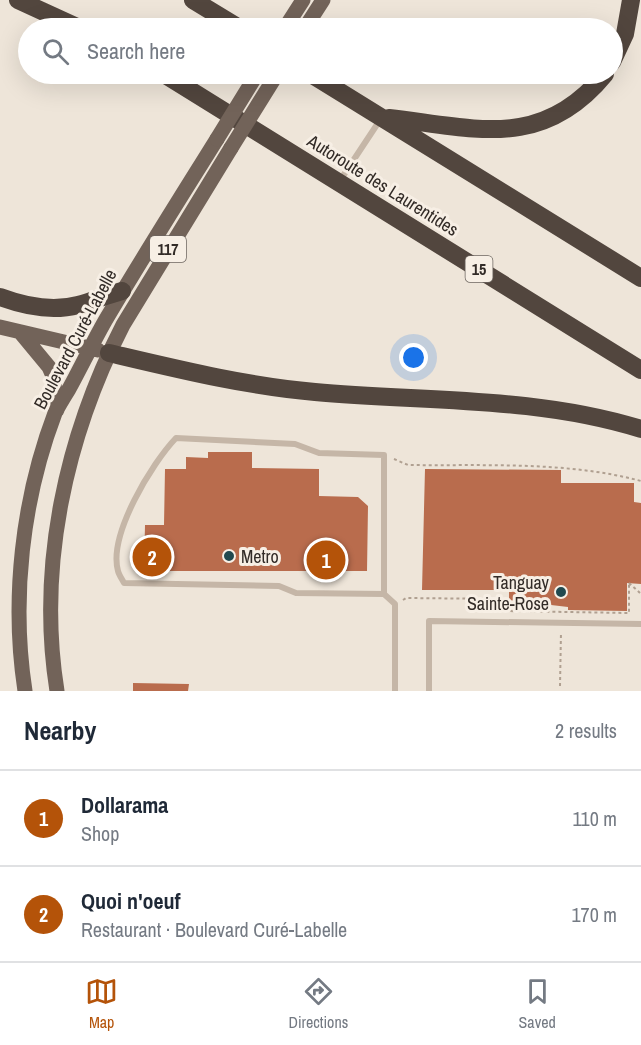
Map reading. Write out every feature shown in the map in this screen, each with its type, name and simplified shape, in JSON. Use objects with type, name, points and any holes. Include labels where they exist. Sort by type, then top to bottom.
[{"type":"highway","points":[[18,0],[57,18]]},
{"type":"highway","points":[[46,0],[76,18]]},
{"type":"highway","points":[[193,0],[223,18]]},
{"type":"highway","points":[[623,38],[630,0]]},
{"type":"highway","name":"Autoroute des Laurentides","points":[[180,84],[641,370]]},
{"type":"highway","points":[[328,84],[641,278]]},
{"type":"highway","points":[[382,117],[472,129],[518,128],[565,111],[596,84]]},
{"type":"highway","points":[[0,297],[29,306],[61,308],[123,291]]},
{"type":"highway","points":[[109,353],[269,387],[521,405],[582,415],[641,429]]},
{"type":"main road","points":[[292,18],[303,0]]},
{"type":"main road","points":[[311,18],[323,0]]},
{"type":"main road","name":"Boulevard Curé-Labelle","points":[[25,691],[20,653],[24,543],[38,471],[57,410],[89,348],[251,84]]},
{"type":"main road","name":"Boulevard Curé-Labelle","points":[[57,691],[50,617],[56,531],[70,462],[89,404],[109,353],[131,310],[271,84]]},
{"type":"main road","points":[[0,327],[109,353]]},
{"type":"main road","points":[[20,333],[49,367],[57,410]]},
{"type":"lane","points":[[338,183],[382,117]]},
{"type":"lane","points":[[384,594],[384,455],[319,453],[295,444],[176,438],[159,459],[139,491],[122,532],[117,561],[118,571],[124,583],[279,586],[296,593],[384,594],[395,604],[395,691]]},
{"type":"lane","points":[[429,691],[429,621],[641,624]]},
{"type":"path","points":[[384,455],[408,465],[571,468],[641,481]]},
{"type":"path","points":[[406,598],[504,599],[504,611],[629,612],[630,584],[640,593]]},
{"type":"path","points":[[560,686],[561,631]]},
{"type":"building","points":[[208,452],[252,452],[252,468],[319,469],[319,496],[358,497],[368,506],[367,571],[144,571],[145,525],[164,525],[165,469],[186,469],[186,457],[208,458]]},
{"type":"building","points":[[425,469],[561,470],[561,483],[634,483],[634,502],[641,503],[641,584],[627,583],[627,611],[568,610],[568,607],[509,600],[509,590],[422,590]]},
{"type":"building","points":[[133,683],[189,684],[188,691],[133,691]]},
{"type":"place","name":"Metro","points":[[229,556]]},
{"type":"place","name":"Quoi n'oeuf","points":[[152,557]]},
{"type":"place","name":"Dollarama","points":[[326,560]]},
{"type":"place","name":"Tanguay Sainte-Rose","points":[[561,592]]}]
